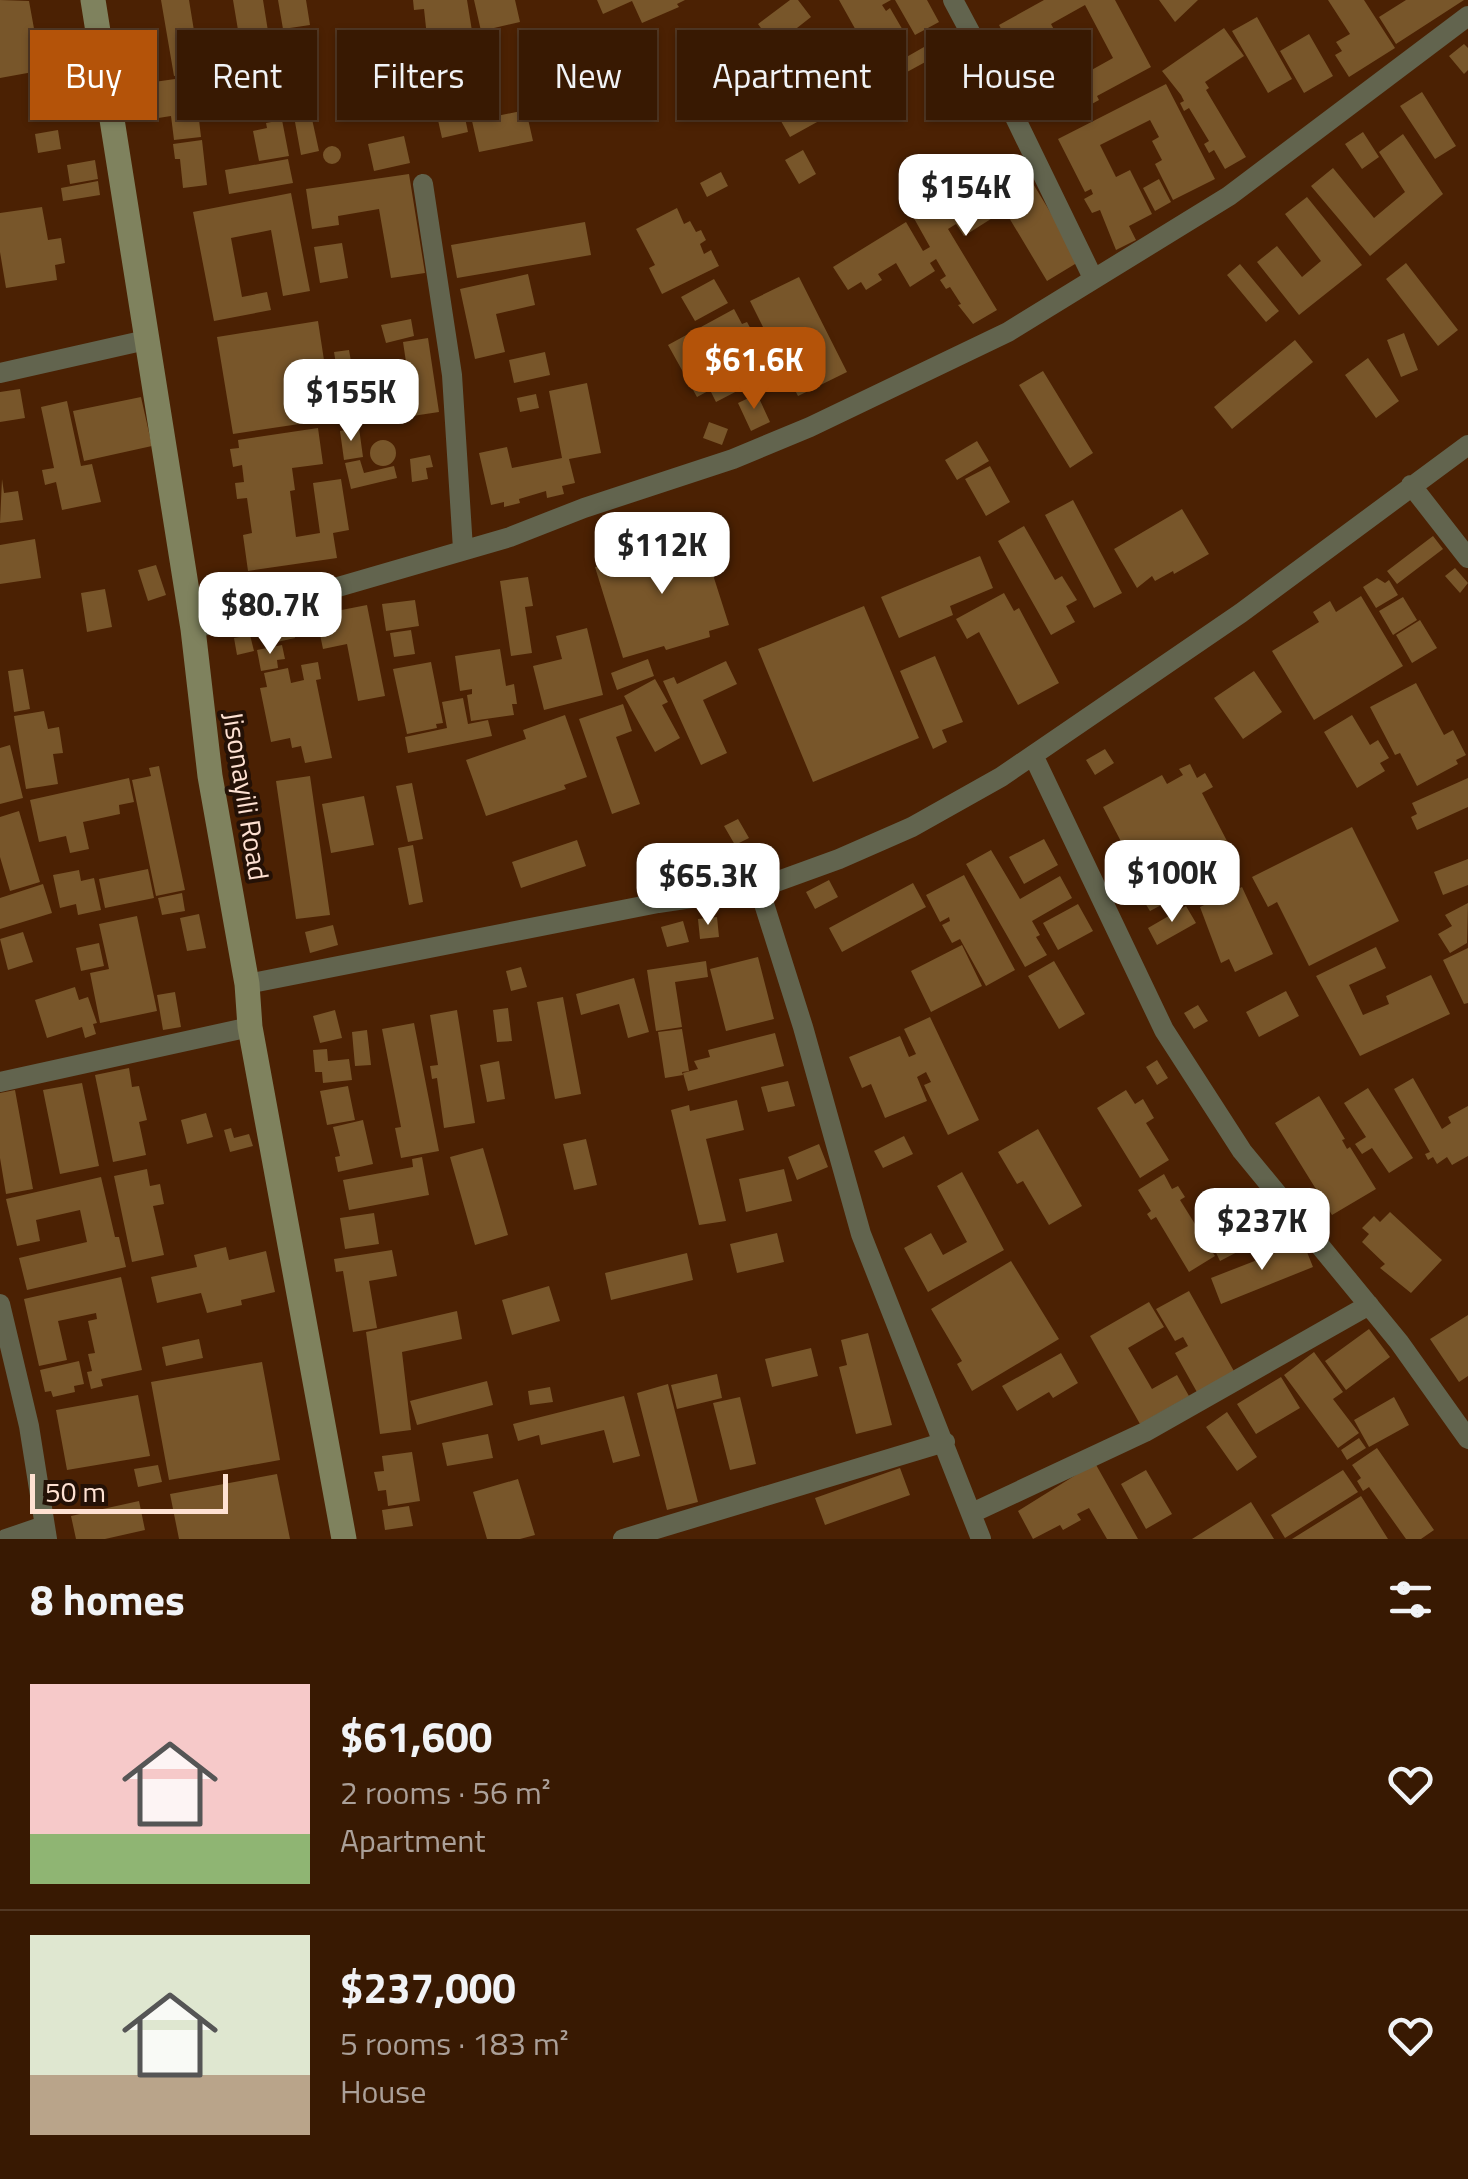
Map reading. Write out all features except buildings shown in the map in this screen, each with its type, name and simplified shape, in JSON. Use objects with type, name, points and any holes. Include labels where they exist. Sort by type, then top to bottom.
[{"type":"street","name":"Jisonayili Road","points":[[93,0],[194,629],[210,776],[247,984],[250,1027],[344,1539]]},
{"type":"street","points":[[952,0],[1009,105],[1093,278]]},
{"type":"street","points":[[194,629],[510,537],[733,459],[810,427],[1008,332],[1229,196],[1468,16]]},
{"type":"street","points":[[424,184],[452,376],[463,549]]},
{"type":"street","points":[[0,373],[146,340]]},
{"type":"street","points":[[247,984],[639,906],[759,888],[840,859],[912,827],[1001,777],[1257,602],[1468,445]]},
{"type":"street","points":[[1412,485],[1468,558]]},
{"type":"street","points":[[1033,755],[1164,1030],[1242,1151],[1369,1305],[1468,1439]]},
{"type":"street","points":[[759,888],[861,1234],[981,1539]]},
{"type":"street","points":[[0,1082],[250,1027]]},
{"type":"street","points":[[972,1513],[1145,1432],[1369,1305]]},
{"type":"street","points":[[1,1314],[29,1426],[46,1533],[6,1539]]},
{"type":"street","points":[[623,1539],[945,1442]]}]
